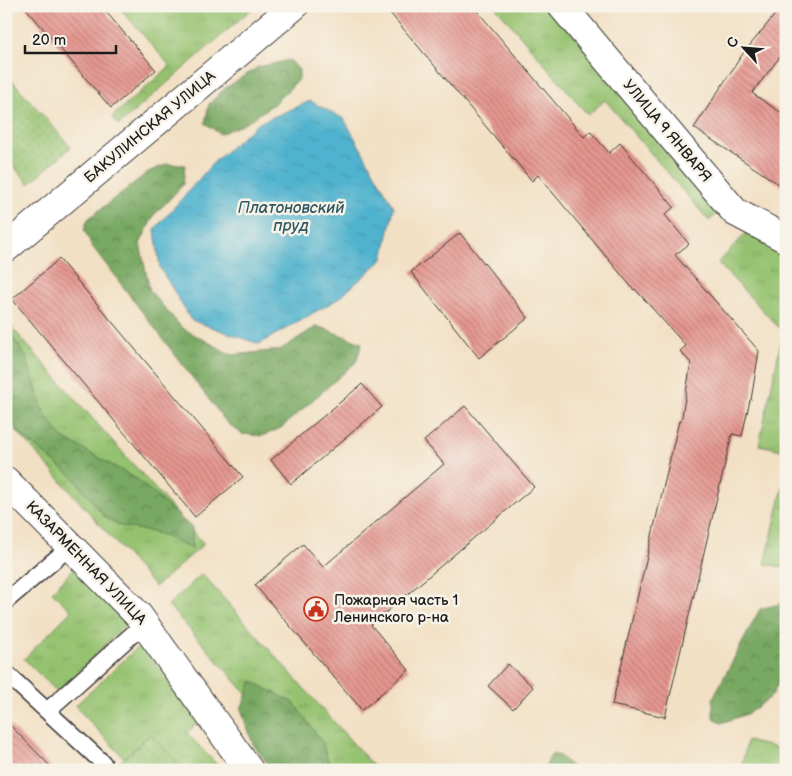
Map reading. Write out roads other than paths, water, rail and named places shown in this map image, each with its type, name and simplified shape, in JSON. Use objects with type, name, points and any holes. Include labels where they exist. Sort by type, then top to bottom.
[{"type":"street","name":"БАКУЛИНСКАЯ УЛИЦА","points":[[6,248],[294,6]]},
{"type":"street","name":"УЛИЦА 9 ЯНВАРЯ","points":[[562,6],[735,212],[786,239]]},
{"type":"street","name":"КАЗАРМЕННАЯ УЛИЦА","points":[[6,481],[138,614],[249,770]]},
{"type":"lane","points":[[6,601],[71,546]]},
{"type":"lane","points":[[47,711],[145,623]]},
{"type":"lane","points":[[6,674],[103,763]]},
{"type":"water","name":"Платоновский пруд","points":[[310,101],[344,119],[394,207],[383,259],[338,299],[259,344],[191,320],[160,268],[155,229],[214,162],[257,124]]},
{"type":"place","name":"Пожарная часть 1 Ленинского р-на","points":[[316,609]]}]
